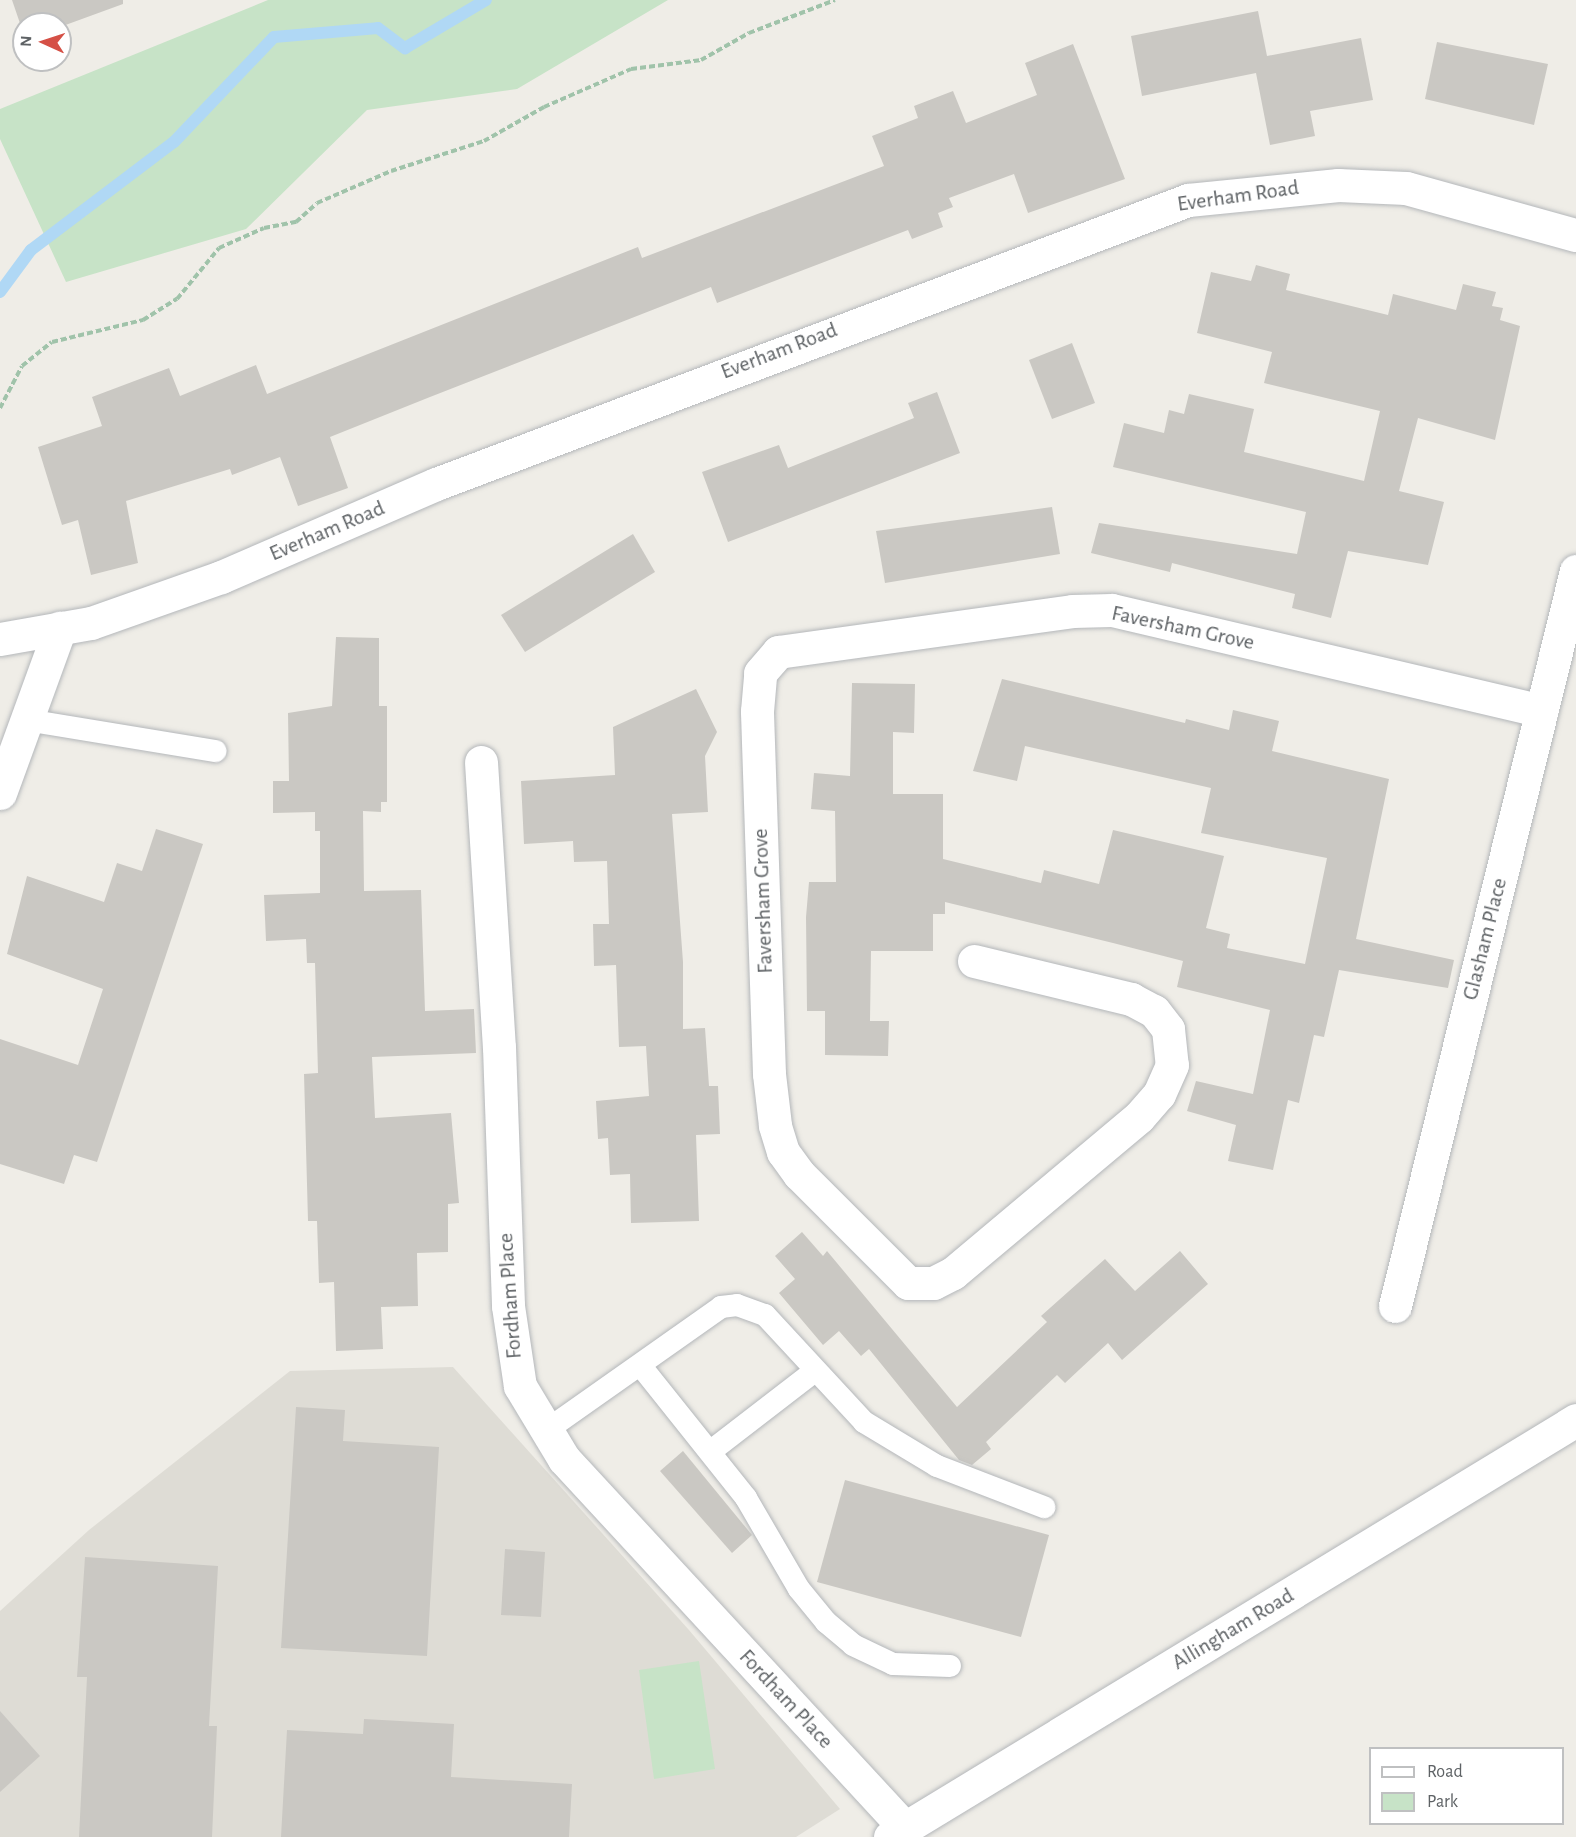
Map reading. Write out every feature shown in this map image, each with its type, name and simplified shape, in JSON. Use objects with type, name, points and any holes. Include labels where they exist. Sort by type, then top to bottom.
[{"type":"street","name":"Everham Road","points":[[0,639],[60,628],[220,577],[457,475],[1188,200],[1306,186],[1406,188],[1576,235]]},
{"type":"street","name":"Glasham Place","points":[[1395,1306],[1576,572]]},
{"type":"street","name":"Faversham Grove","points":[[974,961],[1146,1006],[1168,1029],[1172,1065],[1159,1094],[1139,1117],[953,1273],[933,1283],[908,1283],[799,1174],[783,1152],[775,1125],[757,711],[760,673],[778,652],[1072,611],[1112,610],[1540,711]]},
{"type":"street","points":[[0,793],[60,628]]},
{"type":"street","name":"Fordham Place","points":[[481,762],[512,1356],[520,1386],[544,1432],[897,1833]]},
{"type":"street","name":"Allingham Road","points":[[897,1833],[1576,1420]]},
{"type":"lane","points":[[27,720],[215,751]]},
{"type":"lane","points":[[544,1432],[721,1307],[737,1305],[765,1316],[864,1422],[937,1466],[1044,1507]]},
{"type":"lane","points":[[639,1365],[711,1451],[799,1589],[844,1637],[893,1665],[950,1666]]},
{"type":"lane","points":[[711,1451],[815,1371]]},
{"type":"path","points":[[0,408],[22,366],[51,342],[143,320],[177,299],[219,248],[264,228],[296,222],[317,202],[391,171],[484,141],[544,107],[621,74],[701,60],[749,33],[835,0]]},
{"type":"shaded area","points":[[453,1367],[689,1630],[840,1809],[796,1837],[0,1837],[0,1611],[89,1530],[290,1371]]},
{"type":"green space","points":[[268,0],[668,0],[517,89],[367,110],[246,229],[66,282],[0,139],[0,109]]},
{"type":"green space","points":[[699,1661],[715,1769],[654,1779],[639,1670]]},
{"type":"building","points":[[12,0],[123,0],[123,4],[72,23],[72,12],[16,12]]},
{"type":"building","points":[[1258,11],[1267,56],[1361,38],[1373,100],[1310,111],[1315,136],[1270,145],[1256,73],[1142,96],[1131,36]]},
{"type":"building","points":[[1437,42],[1548,64],[1534,125],[1425,99]]},
{"type":"building","points":[[1073,44],[1125,179],[1028,213],[1014,174],[949,198],[953,207],[938,213],[943,227],[912,239],[908,230],[717,303],[711,287],[430,397],[330,437],[348,488],[298,506],[280,457],[232,475],[230,469],[126,501],[138,563],[91,575],[78,520],[62,525],[38,447],[102,426],[92,397],[169,368],[180,396],[256,365],[267,394],[638,247],[642,258],[884,166],[872,136],[918,118],[914,106],[953,91],[966,123],[1037,95],[1025,63]]},
{"type":"building","points":[[1256,265],[1290,274],[1286,290],[1388,315],[1393,294],[1456,310],[1463,284],[1496,292],[1492,306],[1503,308],[1500,320],[1520,326],[1495,440],[1418,418],[1399,491],[1444,502],[1428,565],[1348,551],[1331,618],[1292,608],[1295,594],[1172,563],[1170,572],[1091,553],[1099,523],[1297,554],[1306,512],[1113,467],[1124,423],[1164,433],[1169,410],[1184,414],[1189,394],[1254,409],[1244,452],[1364,481],[1380,411],[1264,383],[1272,352],[1197,333],[1211,272],[1251,281]]},
{"type":"building","points":[[1072,343],[1095,403],[1052,419],[1029,360]]},
{"type":"building","points":[[937,392],[960,453],[728,542],[702,472],[779,445],[788,468],[914,418],[908,403]]},
{"type":"building","points":[[1052,507],[1060,554],[885,583],[876,531]]},
{"type":"building","points":[[633,534],[655,572],[525,652],[501,615]]},
{"type":"building","points":[[336,637],[379,638],[379,706],[387,706],[387,802],[381,802],[381,812],[363,811],[364,891],[421,890],[425,1011],[474,1009],[476,1053],[372,1057],[375,1118],[451,1113],[459,1203],[448,1204],[448,1252],[417,1253],[418,1306],[381,1307],[383,1349],[336,1351],[334,1282],[319,1283],[317,1221],[308,1221],[304,1074],[318,1073],[315,963],[307,963],[306,939],[266,941],[264,895],[320,893],[320,831],[315,831],[315,812],[273,813],[273,781],[289,781],[288,713],[332,706]]},
{"type":"building","points":[[1002,679],[1185,723],[1186,719],[1229,730],[1233,710],[1279,721],[1272,751],[1389,779],[1356,939],[1454,960],[1448,988],[1339,970],[1324,1037],[1314,1035],[1299,1103],[1288,1100],[1273,1170],[1228,1161],[1236,1125],[1187,1111],[1196,1081],[1253,1094],[1270,1010],[1177,987],[1183,961],[1113,943],[945,902],[945,914],[933,914],[933,951],[871,951],[870,1021],[889,1021],[888,1056],[825,1055],[825,1011],[807,1011],[806,917],[809,882],[836,882],[835,811],[811,809],[814,773],[850,776],[852,683],[915,684],[914,733],[893,732],[893,794],[943,794],[943,859],[1041,883],[1044,870],[1099,884],[1113,830],[1224,856],[1206,928],[1230,934],[1227,948],[1305,964],[1327,858],[1201,833],[1211,788],[1025,746],[1017,781],[973,771]]},
{"type":"building","points":[[696,689],[717,732],[705,756],[708,812],[672,814],[683,962],[683,1029],[705,1028],[709,1086],[718,1086],[720,1134],[696,1135],[699,1221],[631,1223],[630,1174],[610,1175],[608,1138],[598,1139],[596,1101],[649,1096],[646,1046],[619,1047],[616,965],[594,966],[593,924],[609,924],[607,861],[574,862],[573,841],[524,844],[521,781],[615,775],[613,727]]},
{"type":"building","points":[[156,829],[203,844],[97,1162],[74,1155],[64,1184],[0,1164],[0,1039],[78,1065],[103,989],[7,954],[27,876],[104,902],[117,863],[142,871]]},
{"type":"building","points":[[802,1232],[823,1256],[827,1251],[957,1407],[1047,1322],[1041,1316],[1105,1259],[1135,1291],[1180,1251],[1208,1284],[1122,1360],[1108,1343],[1065,1383],[1057,1375],[986,1442],[991,1449],[972,1465],[959,1460],[869,1349],[861,1356],[839,1331],[823,1345],[779,1293],[795,1279],[775,1256]]},
{"type":"building","points":[[296,1407],[345,1410],[343,1441],[439,1447],[427,1656],[281,1648]]},
{"type":"building","points":[[683,1451],[752,1535],[732,1553],[660,1471]]},
{"type":"building","points":[[845,1480],[1049,1535],[1021,1637],[817,1582]]},
{"type":"building","points":[[505,1549],[545,1552],[541,1617],[501,1615]]},
{"type":"building","points":[[85,1557],[218,1566],[209,1726],[217,1726],[212,1837],[79,1837],[87,1677],[77,1677]]},
{"type":"building","points":[[0,1711],[40,1756],[0,1792]]},
{"type":"building","points":[[364,1719],[454,1724],[451,1777],[572,1784],[569,1837],[281,1837],[287,1730],[363,1734]]},
{"type":"waterway","points":[[0,292],[31,250],[174,142],[274,37],[378,28],[405,48],[486,0]]}]
